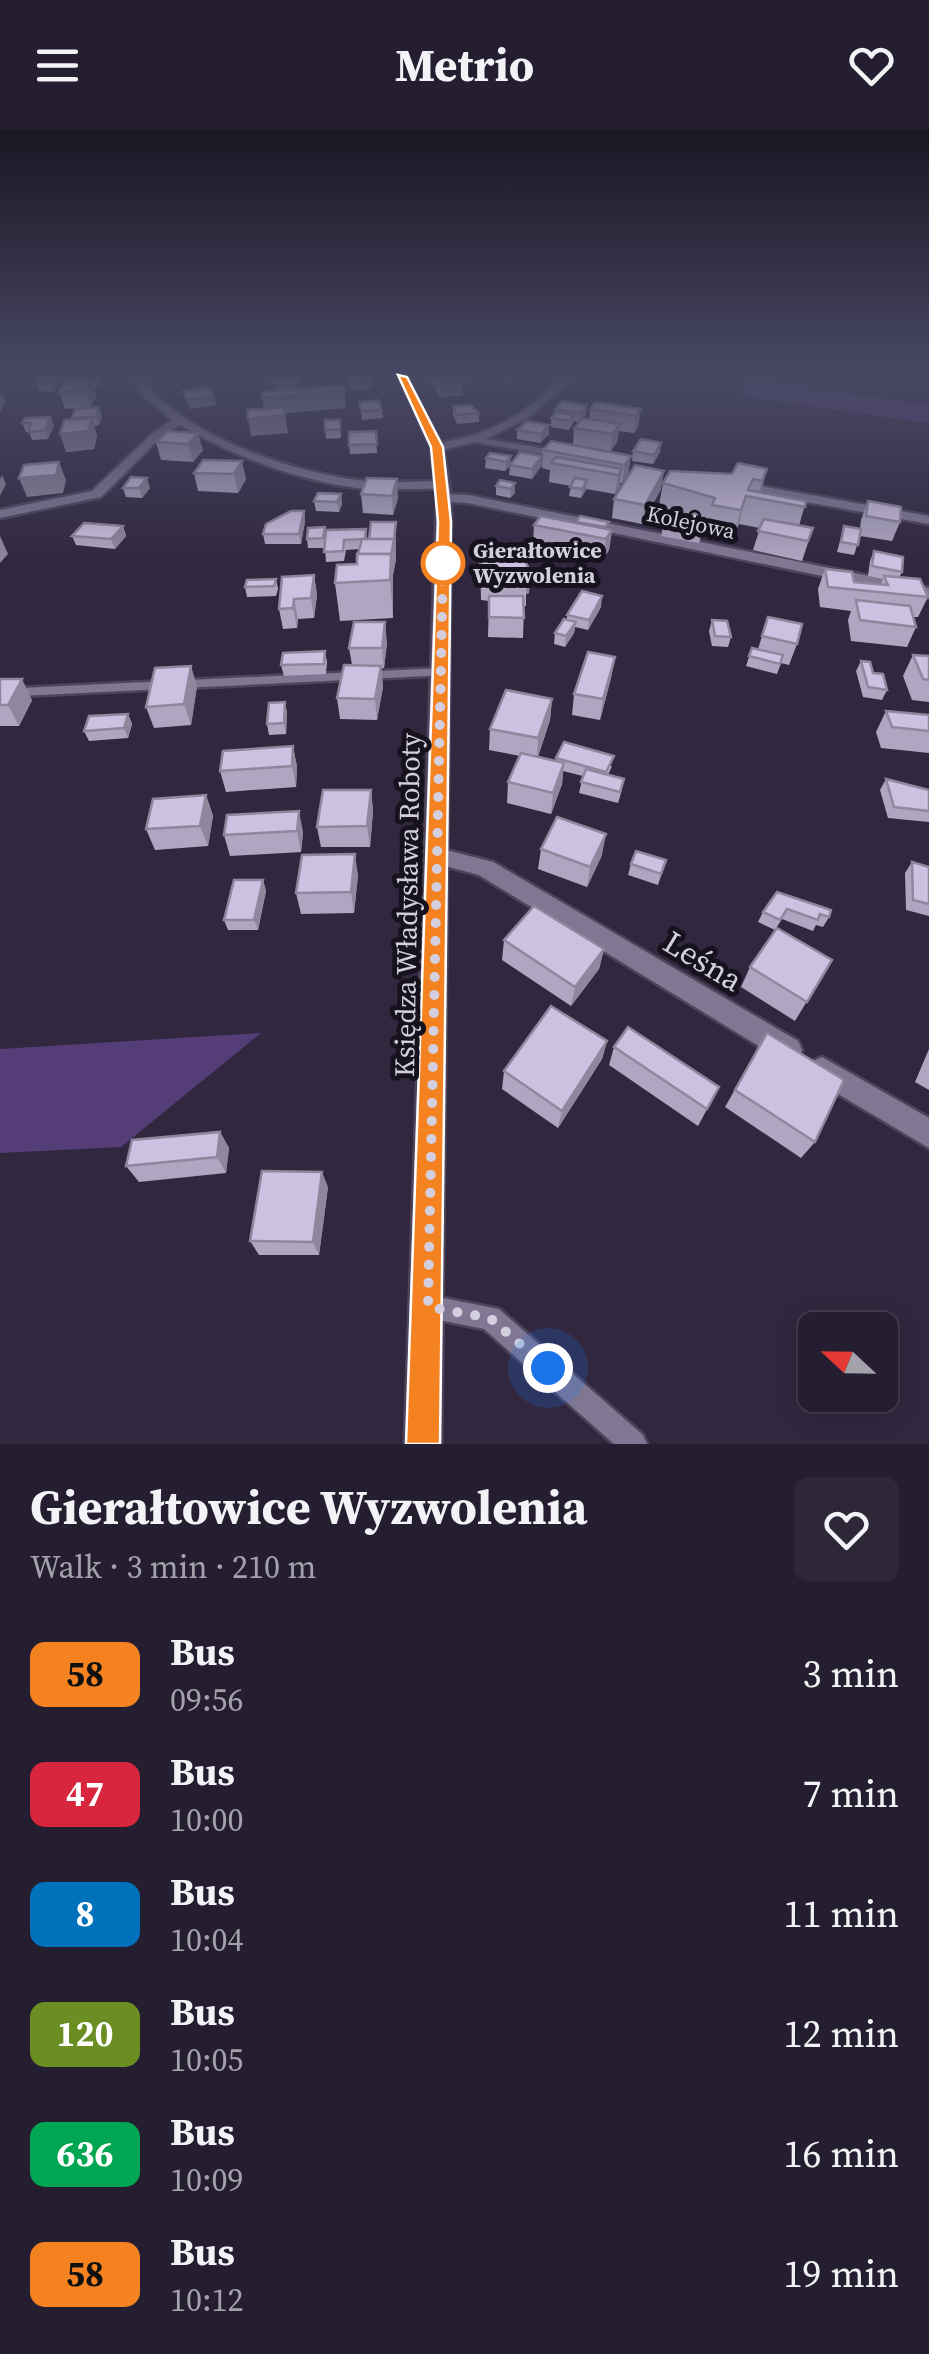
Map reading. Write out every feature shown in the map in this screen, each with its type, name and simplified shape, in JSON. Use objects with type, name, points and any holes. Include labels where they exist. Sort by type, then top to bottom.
[{"type":"main road","name":"Księdza Władysława Roboty","points":[[423,1444],[442,672],[443,492],[433,438]]},
{"type":"street","points":[[0,514],[58,506],[96,494],[154,438]]},
{"type":"street","name":"Kolejowa","points":[[214,438],[339,481],[443,492],[929,593]]},
{"type":"street","points":[[480,441],[484,438]]},
{"type":"street","points":[[437,447],[480,441],[590,460]]},
{"type":"street","points":[[722,483],[929,520]]},
{"type":"street","name":"Leśna","points":[[438,856],[485,868],[929,1134]]},
{"type":"lane","points":[[0,694],[442,672]]},
{"type":"lane","points":[[428,1307],[490,1318],[634,1444]]},
{"type":"shaded area","points":[[261,1033],[121,1147],[0,1153],[0,1049]]},
{"type":"building","points":[[160,438],[193,438],[188,444],[156,442]]},
{"type":"building","points":[[349,438],[377,438],[377,444],[349,445]]},
{"type":"building","points":[[641,439],[661,443],[654,455],[633,451]]},
{"type":"building","points":[[551,441],[631,456],[625,465],[543,450]]},
{"type":"building","points":[[520,452],[542,456],[532,469],[510,465]]},
{"type":"building","points":[[490,453],[511,456],[506,462],[486,458]]},
{"type":"building","points":[[556,457],[622,469],[618,475],[551,463]]},
{"type":"building","points":[[203,460],[242,461],[234,474],[194,473]]},
{"type":"building","points":[[59,462],[56,475],[19,478],[24,465]]},
{"type":"building","points":[[738,463],[767,469],[762,481],[753,479],[748,490],[806,501],[805,507],[746,496],[741,510],[712,505],[715,498],[663,483],[670,471],[732,474]]},
{"type":"building","points":[[635,465],[664,471],[645,505],[614,499]]},
{"type":"building","points":[[131,477],[147,478],[139,488],[123,488]]},
{"type":"building","points":[[367,478],[397,479],[392,496],[361,494]]},
{"type":"building","points":[[575,478],[587,480],[582,489],[570,487]]},
{"type":"building","points":[[500,480],[515,483],[511,489],[496,486]]},
{"type":"building","points":[[318,493],[341,494],[337,502],[314,501]]},
{"type":"building","points":[[868,501],[901,507],[900,522],[866,516]]},
{"type":"building","points":[[291,511],[304,511],[299,534],[263,534],[266,524]]},
{"type":"building","points":[[541,516],[612,530],[606,539],[534,525]]},
{"type":"building","points":[[580,516],[609,522],[605,527],[576,522]]},
{"type":"building","points":[[668,516],[706,522],[702,534],[663,527]]},
{"type":"building","points":[[764,519],[813,528],[808,541],[758,531]]},
{"type":"building","points":[[371,522],[396,522],[394,539],[369,539]]},
{"type":"building","points":[[84,523],[123,526],[111,539],[72,536]]},
{"type":"building","points":[[844,526],[861,529],[858,545],[841,542]]},
{"type":"building","points":[[325,527],[323,538],[307,539],[308,528]]},
{"type":"building","points":[[366,529],[365,539],[344,540],[343,551],[324,552],[326,530]]},
{"type":"building","points":[[362,539],[394,539],[391,556],[358,554]]},
{"type":"building","points":[[874,551],[903,557],[902,572],[872,566]]},
{"type":"building","points":[[357,554],[391,554],[390,580],[335,583],[337,565],[357,564]]},
{"type":"building","points":[[480,555],[524,559],[531,573],[526,575],[527,586],[481,580]]},
{"type":"building","points":[[825,569],[852,572],[854,582],[888,585],[884,576],[920,579],[928,597],[828,587]]},
{"type":"building","points":[[314,575],[311,598],[294,599],[293,608],[279,609],[282,577]]},
{"type":"building","points":[[276,579],[274,586],[245,587],[247,580]]},
{"type":"building","points":[[582,591],[602,596],[589,620],[567,615]]},
{"type":"building","points":[[489,596],[523,596],[524,618],[489,617]]},
{"type":"building","points":[[856,600],[910,606],[916,627],[860,620]]},
{"type":"building","points":[[768,617],[802,624],[797,644],[762,636]]},
{"type":"building","points":[[564,619],[576,622],[566,636],[555,633]]},
{"type":"building","points":[[712,620],[727,621],[731,637],[715,636]]},
{"type":"building","points":[[354,622],[385,622],[382,648],[349,648]]},
{"type":"building","points":[[752,648],[783,655],[780,664],[749,656]]},
{"type":"building","points":[[325,651],[324,664],[281,665],[283,653]]},
{"type":"building","points":[[588,652],[615,657],[603,699],[574,694]]},
{"type":"building","points":[[913,655],[929,656],[929,680],[923,679]]},
{"type":"building","points":[[861,661],[870,662],[873,673],[883,674],[887,690],[868,687]]},
{"type":"building","points":[[344,665],[381,666],[375,699],[337,698]]},
{"type":"building","points":[[191,666],[184,704],[146,707],[155,668]]},
{"type":"building","points":[[0,679],[22,679],[8,705],[0,705]]},
{"type":"building","points":[[506,690],[552,699],[538,738],[490,729]]},
{"type":"building","points":[[285,702],[284,723],[267,724],[269,703]]},
{"type":"building","points":[[886,711],[929,715],[929,731],[892,727]]},
{"type":"building","points":[[128,714],[124,728],[84,731],[89,716]]},
{"type":"building","points":[[564,742],[614,756],[606,772],[556,758]]},
{"type":"building","points":[[293,746],[292,766],[220,771],[223,751]]},
{"type":"building","points":[[521,753],[564,763],[553,793],[508,782]]},
{"type":"building","points":[[586,769],[624,779],[620,792],[581,782]]},
{"type":"building","points":[[886,779],[929,790],[929,811],[894,807]]},
{"type":"building","points":[[323,790],[371,790],[367,826],[317,827]]},
{"type":"building","points":[[206,795],[200,826],[146,829],[153,799]]},
{"type":"building","points":[[299,811],[297,831],[224,835],[227,815]]},
{"type":"building","points":[[557,817],[606,834],[590,867],[541,849]]},
{"type":"building","points":[[636,851],[666,860],[661,874],[631,864]]},
{"type":"building","points":[[355,854],[351,892],[296,893],[302,855]]},
{"type":"building","points":[[912,862],[929,867],[929,904],[913,900]]},
{"type":"building","points":[[234,880],[263,880],[254,920],[224,920]]},
{"type":"building","points":[[777,892],[831,910],[829,917],[820,914],[818,920],[787,909],[780,920],[763,912]]},
{"type":"building","points":[[534,906],[604,949],[575,987],[504,940]]},
{"type":"building","points":[[777,928],[832,960],[807,1002],[750,967]]},
{"type":"building","points":[[551,1006],[607,1041],[562,1111],[504,1071]]},
{"type":"building","points":[[628,1027],[719,1087],[707,1109],[614,1047]]},
{"type":"building","points":[[767,1033],[844,1080],[815,1142],[735,1090]]},
{"type":"building","points":[[220,1132],[217,1157],[126,1166],[132,1140]]},
{"type":"building","points":[[262,1171],[322,1172],[313,1242],[250,1241]]},
{"type":"bus line","name":"58","points":[[423,1444],[444,522],[443,484],[433,438]]},
{"type":"place","name":"Gierałtowice Wyzwolenia","points":[[443,563]]},
{"type":"route","points":[[443,563],[428,1307],[470,1311],[490,1318],[548,1368]]}]
